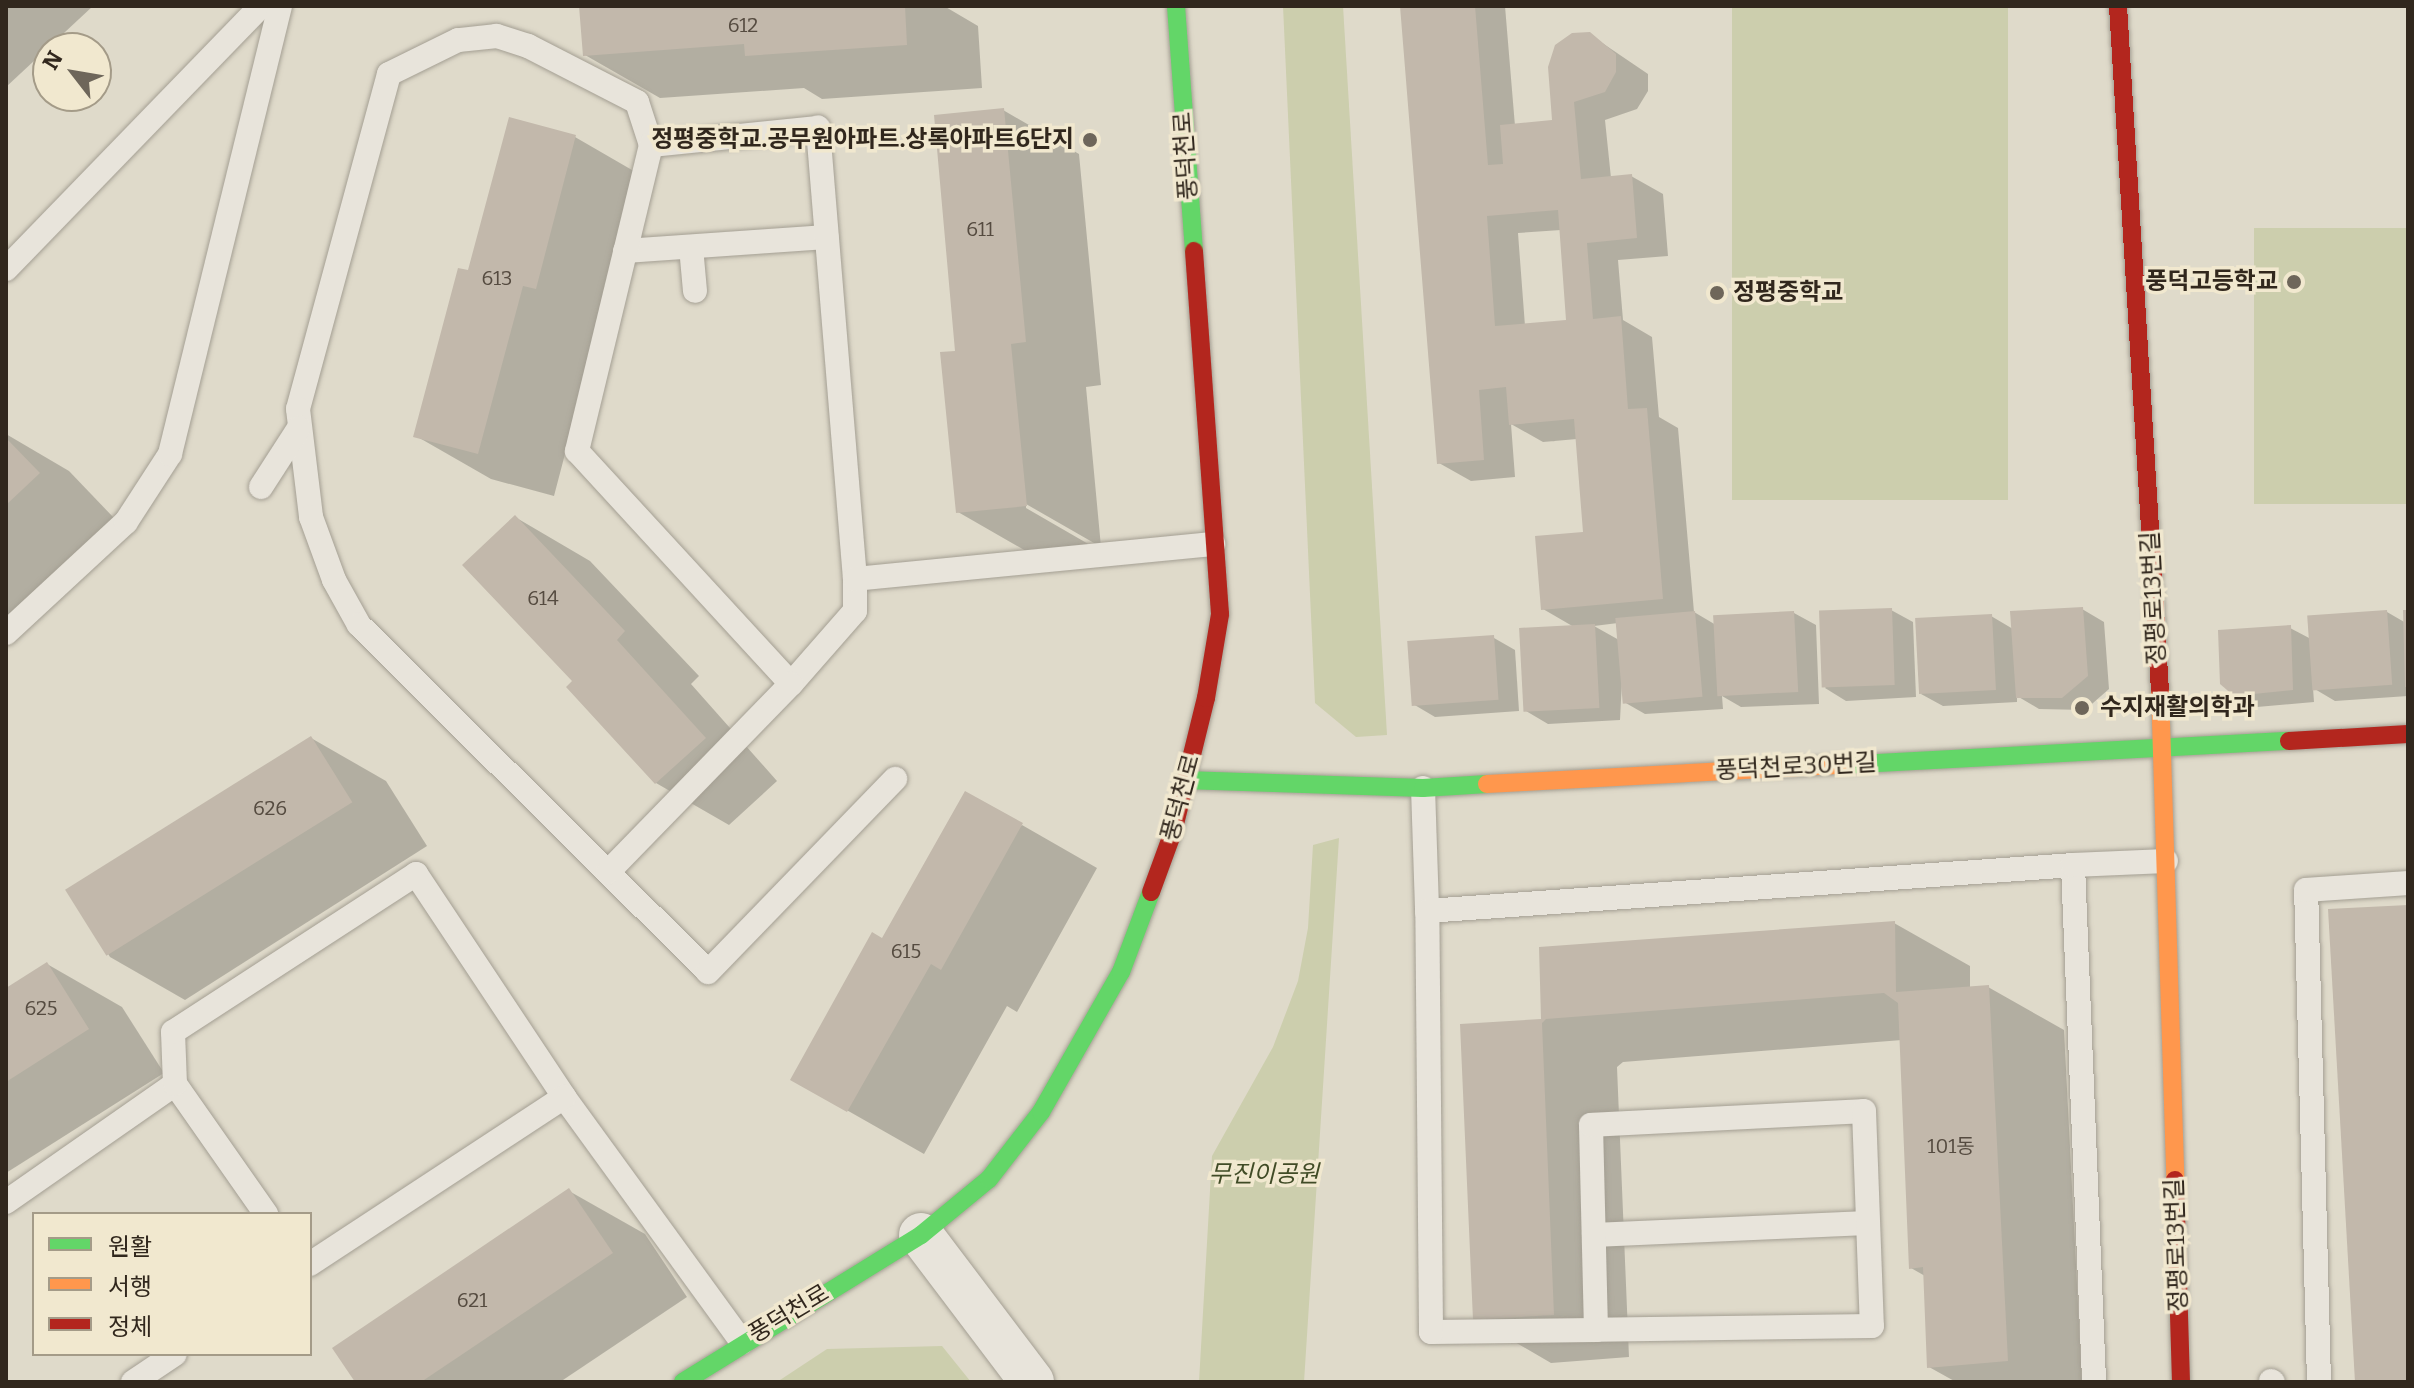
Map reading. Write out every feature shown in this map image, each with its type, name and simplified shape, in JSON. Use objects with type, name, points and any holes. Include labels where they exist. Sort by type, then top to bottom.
[{"type":"street","name":"풍덕천로","points":[[683,1382],[742,1342],[921,1235],[989,1179],[1041,1112],[1121,972],[1173,832],[1206,698],[1220,614],[1176,6]]},
{"type":"street","name":"정평로13번길","points":[[2118,6],[2163,746],[2181,1382]]},
{"type":"street","name":"풍덕천로30번길","points":[[1184,780],[1423,788],[2408,734]]},
{"type":"street","points":[[921,1235],[1032,1382]]},
{"type":"lane","points":[[7,267],[261,6]]},
{"type":"lane","points":[[6,633],[126,522],[170,454],[280,6]]},
{"type":"lane","points":[[791,684],[577,451],[651,145],[637,102],[528,46],[497,36],[458,40],[389,74],[298,409],[311,517],[334,580],[359,625],[708,972],[895,779]]},
{"type":"lane","points":[[608,872],[791,684],[855,611],[855,579],[818,128],[651,145]]},
{"type":"lane","points":[[625,251],[827,237]]},
{"type":"lane","points":[[691,247],[695,291]]},
{"type":"lane","points":[[261,487],[299,428]]},
{"type":"lane","points":[[855,579],[1213,544]]},
{"type":"lane","points":[[1423,788],[1431,1332],[1596,1330],[1872,1326],[1864,1111],[1591,1125],[1596,1330]]},
{"type":"lane","points":[[1427,911],[2166,861]]},
{"type":"lane","points":[[2073,865],[2094,1380]]},
{"type":"lane","points":[[265,1212],[175,1084],[173,1032],[416,874],[564,1097],[742,1342]]},
{"type":"lane","points":[[2319,1382],[2306,890],[2408,883]]},
{"type":"lane","points":[[6,1202],[175,1084]]},
{"type":"lane","points":[[312,1263],[564,1097]]},
{"type":"lane","points":[[1594,1235],[1867,1223]]},
{"type":"lane","points":[[133,1382],[172,1356]]},
{"type":"green space","points":[[1283,6],[1343,6],[1387,735],[1356,737],[1315,703]]},
{"type":"green space","points":[[1732,6],[2008,6],[2008,500],[1732,500]]},
{"type":"green space","points":[[2254,228],[2408,228],[2408,504],[2254,504]]},
{"type":"green space","name":"무진이공원","points":[[1339,838],[1304,1382],[1199,1382],[1212,1156],[1273,1047],[1298,981],[1308,928],[1313,845]]},
{"type":"green space","points":[[942,1346],[971,1382],[777,1382],[827,1349]]},
{"type":"building","points":[[579,6],[905,6],[907,45],[745,56],[744,44],[583,56]]},
{"type":"building","points":[[1400,6],[1475,6],[1488,165],[1503,164],[1500,125],[1552,120],[1548,67],[1555,45],[1572,33],[1590,32],[1616,54],[1616,72],[1605,92],[1574,102],[1581,179],[1632,174],[1637,238],[1587,243],[1593,319],[1621,316],[1628,409],[1647,408],[1663,599],[1541,610],[1535,536],[1583,532],[1574,419],[1509,425],[1506,387],[1479,390],[1484,460],[1437,464]],"holes":[[[1558,210],[1566,320],[1495,326],[1487,216]]]},
{"type":"building","points":[[1004,108],[1026,342],[1011,344],[1027,506],[956,513],[940,352],[955,351],[934,115]]},
{"type":"building","points":[[509,117],[576,135],[536,289],[523,286],[478,454],[413,437],[458,268],[468,270]]},
{"type":"building","points":[[6,438],[40,473],[6,505]]},
{"type":"building","points":[[515,515],[625,631],[617,640],[706,738],[655,784],[566,687],[572,681],[462,565]]},
{"type":"building","points":[[2083,607],[2088,676],[2062,698],[2016,698],[2010,611]]},
{"type":"building","points":[[1892,608],[1895,685],[1822,688],[1819,611]]},
{"type":"building","points":[[2387,610],[2392,685],[2312,690],[2307,616]]},
{"type":"building","points":[[2403,610],[2408,610],[2408,687],[2405,687]]},
{"type":"building","points":[[1695,611],[1702,697],[1623,704],[1615,618]]},
{"type":"building","points":[[1794,611],[1798,692],[1717,696],[1713,615]]},
{"type":"building","points":[[1992,614],[1996,690],[1919,694],[1915,618]]},
{"type":"building","points":[[1595,624],[1599,708],[1524,712],[1519,628]]},
{"type":"building","points":[[2291,625],[2293,690],[2234,696],[2220,684],[2218,630]]},
{"type":"building","points":[[1494,635],[1499,700],[1412,706],[1407,641]]},
{"type":"building","points":[[311,736],[352,802],[106,956],[65,890]]},
{"type":"building","points":[[965,791],[1023,823],[941,970],[931,964],[847,1112],[790,1080],[872,932],[882,938]]},
{"type":"building","points":[[2408,905],[2408,1382],[2355,1382],[2328,909]]},
{"type":"building","points":[[1895,921],[1896,992],[1989,985],[2008,1361],[1927,1368],[1923,1267],[1909,1269],[1898,1003],[1884,993],[1546,1019],[1542,1023],[1554,1315],[1473,1320],[1460,1024],[1541,1019],[1539,947]]},
{"type":"building","points":[[47,962],[89,1029],[6,1082],[6,988]]},
{"type":"building","points":[[569,1188],[613,1253],[421,1382],[355,1382],[332,1348]]},
{"type":"traffic: fast","points":[[1176,6],[1194,251]]},
{"type":"traffic: fast","points":[[1841,765],[2289,741]]},
{"type":"traffic: fast","points":[[1184,780],[1423,788],[1487,784]]},
{"type":"traffic: fast","points":[[683,1382],[921,1235],[989,1179],[1041,1112],[1121,972],[1151,892]]},
{"type":"traffic: slow","points":[[2160,690],[2175,1180]]},
{"type":"traffic: slow","points":[[1487,784],[1841,765]]},
{"type":"traffic: jam","points":[[2118,6],[2160,690]]},
{"type":"traffic: jam","points":[[1151,892],[1173,832],[1206,698],[1220,614],[1194,251]]},
{"type":"traffic: jam","points":[[2289,741],[2408,734]]},
{"type":"traffic: jam","points":[[2175,1180],[2181,1382]]},
{"type":"place","name":"정평중학교.공무원아파트.상록아파트6단지","points":[[1090,140]]},
{"type":"place","name":"풍덕고등학교","points":[[2294,282]]},
{"type":"place","name":"정평중학교","points":[[1717,293]]},
{"type":"place","name":"수지재활의학과","points":[[2082,708]]}]
